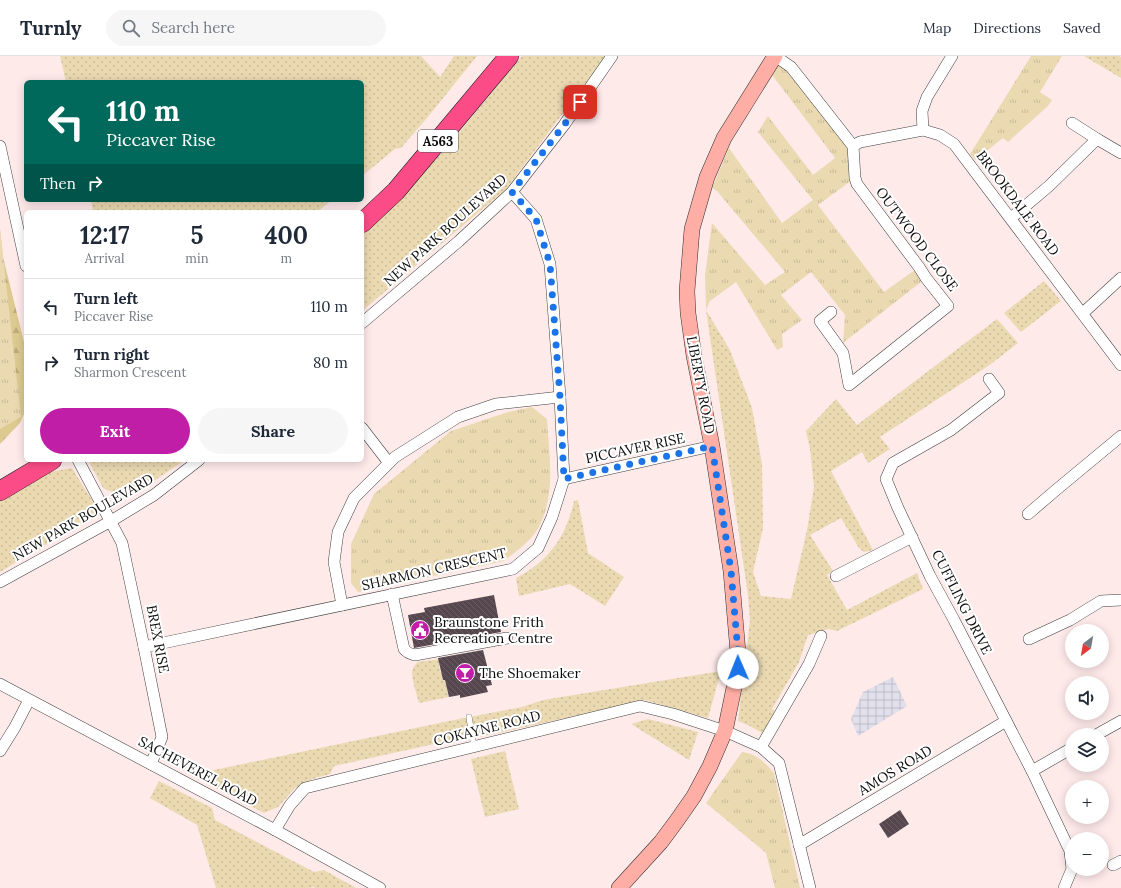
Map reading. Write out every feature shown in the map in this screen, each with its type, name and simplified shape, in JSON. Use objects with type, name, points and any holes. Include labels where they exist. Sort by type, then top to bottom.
[{"type":"highway","name":"A563","points":[[364,221],[396,191],[509,56]]},
{"type":"highway","points":[[0,491],[49,462]]},
{"type":"street","name":"NEW PARK BOULEVARD","points":[[364,321],[458,241],[512,192],[564,125],[612,56]]},
{"type":"street","points":[[775,56],[791,67],[853,146]]},
{"type":"street","name":"LIBERTY ROAD","points":[[619,888],[661,842],[694,796],[710,766],[725,731],[739,664],[731,571],[712,446],[694,356],[688,313],[687,291],[692,229],[707,177],[724,138],[775,56]]},
{"type":"street","points":[[923,130],[922,111],[927,97],[952,56]]},
{"type":"street","points":[[1072,123],[1121,153]]},
{"type":"street","name":"BROOKDALE ROAD","points":[[853,146],[860,142],[923,130],[940,135],[954,144],[1121,365]]},
{"type":"street","points":[[1011,218],[1049,186],[1097,139]]},
{"type":"street","points":[[0,146],[24,257]]},
{"type":"street","name":"OUTWOOD CLOSE","points":[[831,312],[820,321],[843,353],[849,385],[948,306],[857,184],[855,178],[853,146]]},
{"type":"street","name":"SHARMON CRESCENT","points":[[144,647],[513,569],[538,548],[552,517],[564,479],[560,397],[550,264],[536,219],[512,192]]},
{"type":"street","points":[[1083,313],[1121,278]]},
{"type":"street","name":"CUFFLING DRIVE","points":[[989,379],[999,393],[951,430],[893,463],[886,479],[930,576],[1032,771],[1070,851],[1072,869],[1064,888]]},
{"type":"street","points":[[342,605],[334,562],[338,532],[354,498],[389,463],[458,417],[496,404],[560,397]]},
{"type":"street","points":[[364,431],[389,463]]},
{"type":"street","points":[[1028,514],[1121,436]]},
{"type":"street","name":"PICCAVER RISE","points":[[564,479],[712,446]]},
{"type":"street","name":"BREX RISE","points":[[79,462],[122,543],[162,738],[151,764]]},
{"type":"street","name":"NEW PARK BOULEVARD","points":[[0,582],[111,521],[154,495],[196,462]]},
{"type":"street","points":[[836,576],[912,537]]},
{"type":"street","points":[[392,594],[404,649],[412,654],[415,655],[507,638]]},
{"type":"street","points":[[1029,639],[1070,620],[1101,601],[1121,600]]},
{"type":"street","points":[[761,747],[809,664],[821,636]]},
{"type":"street","name":"SACHEVEREL ROAD","points":[[0,684],[275,830],[380,888]]},
{"type":"street","points":[[0,751],[29,700]]},
{"type":"street","name":"COKAYNE ROAD","points":[[275,830],[290,805],[305,788],[640,706],[673,714],[725,731],[761,747],[779,762],[810,888]]},
{"type":"street","name":"AMOS ROAD","points":[[799,845],[1006,721]]},
{"type":"street","points":[[1108,728],[1121,721]]},
{"type":"street","points":[[1032,771],[1065,752]]},
{"type":"lane","points":[[469,717],[474,746]]},
{"type":"shaded area","points":[[893,677],[907,706],[858,736],[851,719],[863,692]]},
{"type":"green space","points":[[60,56],[421,56],[440,77],[454,56],[477,56],[401,148],[395,149],[364,174],[364,80],[66,80]]},
{"type":"green space","points":[[522,56],[606,56],[506,189],[364,309],[364,229],[444,151]]},
{"type":"green space","points":[[775,56],[853,146],[855,178],[818,205],[884,292],[919,267],[926,278],[843,343],[845,315],[811,272],[781,295],[802,320],[782,334],[783,347],[777,350],[736,282],[710,301],[706,310],[705,275],[712,223],[765,285],[785,272],[717,191],[712,188],[729,148],[782,223],[813,200],[758,132],[768,116],[813,175],[835,158],[769,71]]},
{"type":"green space","points":[[1031,56],[1062,56],[1040,92],[1052,100],[1048,106],[1008,142],[1003,138],[975,160],[970,154]]},
{"type":"green space","points":[[1084,56],[1121,57],[1121,78]]},
{"type":"green space","points":[[91,202],[330,202],[320,210],[93,210]]},
{"type":"green space","points":[[0,229],[3,257],[24,342],[24,414],[20,423],[0,444]]},
{"type":"green space","points":[[0,229],[21,417],[0,429]]},
{"type":"green space","points":[[1044,281],[1061,301],[1021,332],[1004,313]]},
{"type":"green space","points":[[706,310],[730,350],[752,408],[762,464],[763,528],[753,572],[761,596],[791,599],[807,530],[814,487],[810,449],[806,431],[836,399],[857,425],[997,319],[1018,343],[991,364],[880,437],[890,449],[868,463],[862,452],[831,471],[873,550],[864,552],[859,548],[841,518],[810,535],[833,571],[827,575],[847,610],[917,573],[923,589],[837,631],[829,629],[808,635],[799,662],[772,709],[777,714],[764,734],[738,721],[750,621],[748,595]]},
{"type":"green space","points":[[532,407],[547,419],[550,475],[547,503],[543,517],[537,530],[530,539],[504,561],[358,592],[351,583],[351,544],[374,494],[451,431],[508,412]]},
{"type":"green space","points":[[89,462],[182,462],[127,499],[103,488]]},
{"type":"green space","points":[[72,468],[93,502],[95,515],[0,572],[0,497],[49,472]]},
{"type":"green space","points":[[578,500],[588,553],[624,577],[605,606],[570,584],[519,596],[516,578],[538,564],[547,556],[561,537],[571,514],[574,501]]},
{"type":"green space","points":[[441,659],[439,666],[443,680],[445,680],[449,697],[419,703],[412,676],[415,664],[418,662]]},
{"type":"green space","points":[[721,671],[708,718],[645,700],[453,743],[448,741],[334,766],[330,774],[312,779],[294,789],[278,807],[264,813],[190,775],[522,707],[543,700]]},
{"type":"green space","points":[[648,719],[698,732],[689,760],[631,724]]},
{"type":"green space","points":[[505,751],[519,809],[485,817],[471,759]]},
{"type":"green space","points":[[742,752],[756,756],[774,773],[800,888],[775,888],[766,853],[706,803]]},
{"type":"green space","points":[[159,781],[212,808],[215,820],[314,872],[324,870],[356,888],[216,888],[197,825],[150,798]]},
{"type":"building","points":[[494,595],[501,632],[414,648],[408,615],[425,612],[424,608]]},
{"type":"building","name":"The Shoemaker","points":[[483,650],[492,685],[486,686],[488,692],[460,698],[460,695],[449,697],[438,658]]},
{"type":"building","points":[[900,810],[909,824],[888,838],[879,824]]},
{"type":"place","name":"Braunstone Frith Recreation Centre","points":[[420,630]]},
{"type":"place","name":"The Shoemaker","points":[[465,673]]},
{"type":"route","points":[[580,102],[512,192],[536,219],[550,264],[560,397],[564,479],[712,446],[731,571],[739,664],[738,668]]}]
